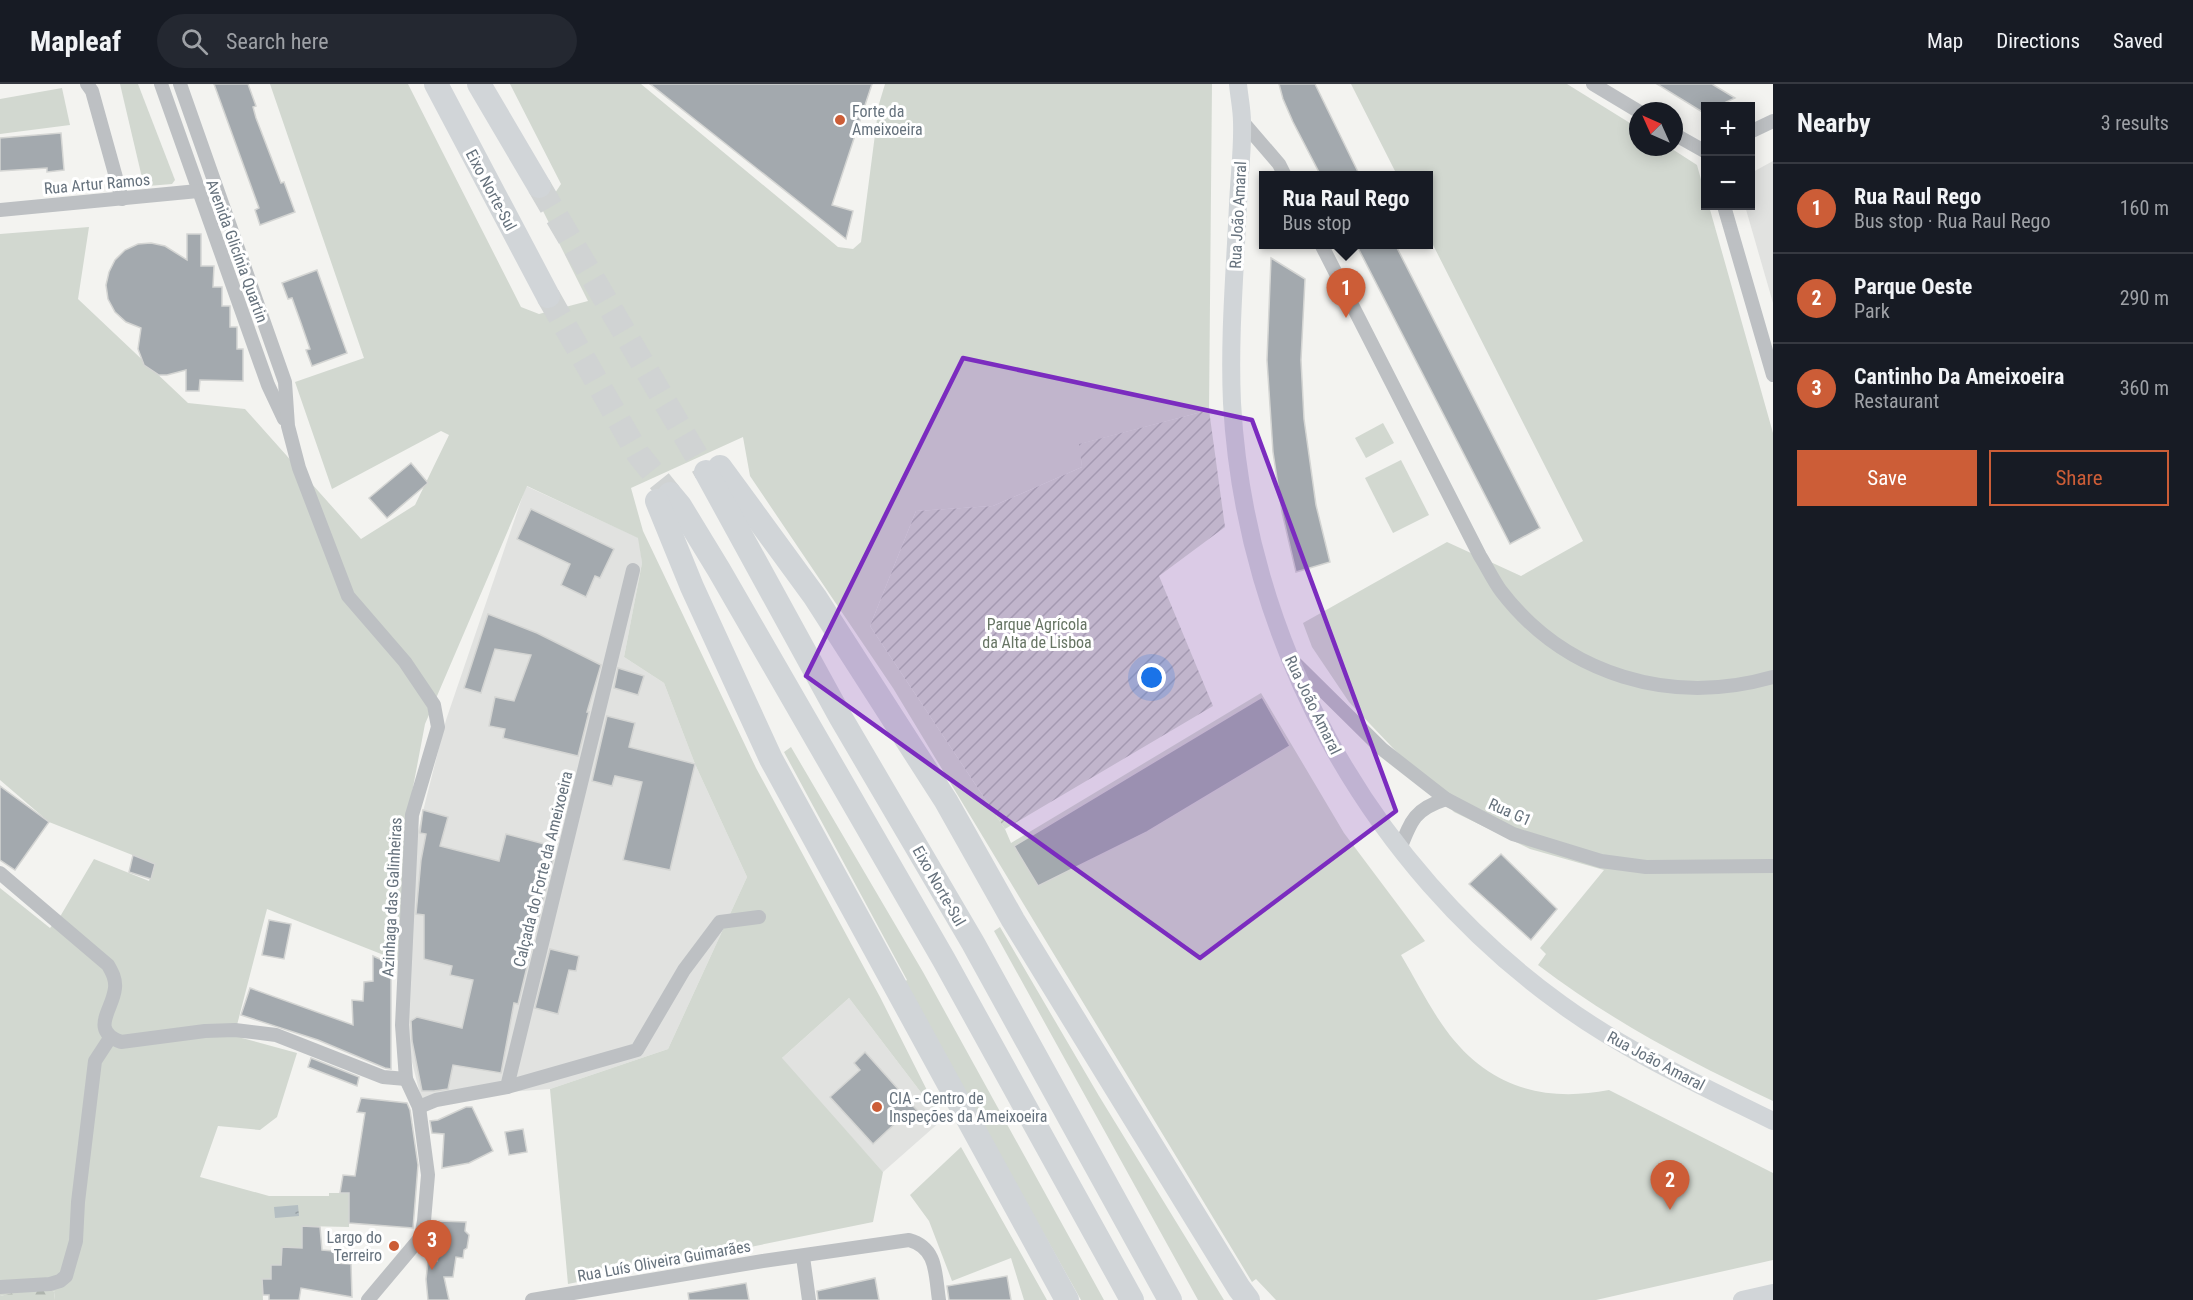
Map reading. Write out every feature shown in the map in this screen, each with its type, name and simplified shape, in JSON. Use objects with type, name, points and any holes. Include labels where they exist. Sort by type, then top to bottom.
[{"type":"highway","name":"Eixo Norte-Sul","points":[[436,84],[548,296]]},
{"type":"highway","points":[[479,84],[538,186]]},
{"type":"highway","name":"Eixo Norte-Sul","points":[[1170,1300],[973,943],[841,718],[713,470],[815,597],[946,801],[1013,920],[1248,1300]]},
{"type":"highway","name":"Eixo Norte-Sul","points":[[1067,1300],[771,759],[692,587],[664,497],[680,506],[719,570],[812,735],[944,960],[1132,1300]]},
{"type":"street","points":[[87,84],[92,91],[122,199]]},
{"type":"street","name":"Avenida Glicínia Quartin","points":[[161,84],[268,385],[288,426]]},
{"type":"street","name":"Avenida Glicínia Quartin","points":[[180,84],[285,382],[288,426],[298,468],[348,596],[405,662]]},
{"type":"street","name":"Rua João Amaral","points":[[1238,84],[1242,121],[1232,332],[1232,403],[1240,474],[1255,549],[1272,614],[1311,707],[1349,776],[1400,849],[1459,916],[1491,947],[1561,1004],[1636,1052],[1773,1121]]},
{"type":"street","points":[[1593,84],[1629,106]]},
{"type":"street","points":[[1242,121],[1283,171]]},
{"type":"street","points":[[1755,130],[1773,121]]},
{"type":"street","points":[[1683,139],[1701,149]]},
{"type":"street","name":"Rua Artur Ramos","points":[[0,210],[198,191]]},
{"type":"street","points":[[1725,210],[1773,375]]},
{"type":"street","points":[[1324,249],[1480,556],[1501,591],[1528,621],[1556,645],[1588,663],[1625,677],[1665,687],[1713,688],[1773,677]]},
{"type":"street","name":"Calçada do Forte da Ameixoeira","points":[[507,1087],[633,570]]},
{"type":"street","name":"Rua G1","points":[[1288,656],[1382,749],[1446,799],[1513,834],[1600,861],[1646,867],[1773,866]]},
{"type":"street","name":"Azinhaga das Galinheiras","points":[[405,662],[434,705],[438,727],[412,815],[402,1025],[406,1079],[419,1107]]},
{"type":"street","points":[[1400,849],[1410,822],[1419,812],[1431,804],[1446,799]]},
{"type":"street","points":[[0,873],[108,965],[114,976],[115,989],[105,1017],[104,1030],[110,1038],[121,1042],[205,1030],[235,1030],[276,1035],[383,1077],[406,1079]]},
{"type":"street","points":[[368,1300],[421,1237],[428,1175],[419,1107],[436,1100],[507,1087],[637,1050],[684,970],[720,922],[759,917]]},
{"type":"street","points":[[0,1287],[50,1284],[60,1281],[70,1268],[76,1241],[78,1202],[95,1061],[110,1038]]},
{"type":"street","name":"Rua Luís Oliveira Guimarães","points":[[532,1300],[763,1261],[909,1240],[919,1243],[928,1250],[933,1261],[939,1300]]},
{"type":"street","points":[[803,1257],[809,1300]]},
{"type":"street","points":[[1742,1300],[1773,1293]]},
{"type":"highlighted area","points":[[963,358],[1252,420],[1396,811],[1200,958],[806,676]]},
{"type":"shaded area","points":[[1773,161],[1773,303],[1746,210],[1755,210],[1755,171]]},
{"type":"shaded area","points":[[526,486],[639,538],[642,563],[624,657],[664,683],[695,764],[747,877],[668,1049],[550,1089],[421,1098],[407,1042],[416,839],[446,720]]},
{"type":"shaded area","points":[[849,998],[942,1120],[883,1172],[781,1059]]},
{"type":"green space","points":[[120,84],[138,84],[175,180],[172,184],[148,186],[143,182]]},
{"type":"green space","points":[[270,84],[408,84],[521,307],[539,314],[588,301],[543,211],[561,184],[510,84],[641,84],[838,247],[853,249],[861,242],[879,104],[885,84],[1212,84],[1209,410],[1080,444],[1082,467],[993,506],[916,511],[870,626],[1005,829],[1011,843],[1261,693],[1344,833],[1425,941],[1401,955],[1428,1003],[1462,1049],[1479,1065],[1518,1086],[1561,1094],[1609,1090],[1773,1173],[1773,1260],[1596,1300],[1276,1300],[1256,1279],[1252,1282],[893,688],[750,476],[743,437],[631,488],[643,531],[756,768],[880,997],[942,1120],[849,998],[782,1058],[883,1172],[873,1222],[568,1284],[550,1089],[668,1049],[747,877],[695,764],[664,683],[624,657],[642,563],[638,538],[527,486],[425,724],[407,819],[399,961],[267,909],[237,1025],[242,1038],[297,1053],[277,1117],[260,1130],[218,1126],[200,1177],[269,1196],[329,1196],[329,1193],[349,1193],[349,1227],[303,1226],[302,1248],[282,1248],[281,1265],[271,1279],[262,1279],[263,1300],[54,1300],[55,1292],[41,1286],[0,1296],[0,888],[50,928],[61,915],[94,859],[149,881],[155,864],[49,822],[0,780],[0,234],[89,227],[78,299],[188,403],[245,409],[361,539],[415,505],[449,435],[441,431],[332,489],[295,382],[364,358]]},
{"type":"green space","points":[[1351,84],[1567,84],[1629,122],[1629,156],[1683,156],[1697,165],[1701,180],[1701,210],[1710,210],[1773,433],[1773,1101],[1711,1071],[1623,1023],[1538,965],[1546,954],[1540,948],[1604,870],[1530,849],[1454,812],[1349,702],[1312,647],[1303,623],[1447,542],[1521,576],[1583,541],[1433,245],[1433,171],[1395,171]]},
{"type":"green space","points":[[62,88],[70,125],[0,134],[0,99]]},
{"type":"green space","name":"Parque Agrícola da Alta de Lisboa","points":[[1209,410],[1225,527],[1159,576],[1213,706],[1005,829],[870,626],[916,511],[993,506],[1082,467],[1079,444]]},
{"type":"green space","points":[[1383,423],[1394,443],[1366,458],[1355,438]]},
{"type":"green space","points":[[1401,460],[1429,515],[1393,533],[1365,478]]},
{"type":"green space","points":[[791,747],[923,972],[1104,1300],[1081,1300],[903,983],[907,980],[784,752]]},
{"type":"green space","points":[[1000,927],[1099,1096],[1224,1300],[1198,1300],[994,931]]},
{"type":"green space","points":[[961,1147],[1047,1300],[1024,1300],[1011,1258],[952,1281],[929,1221],[910,1195]]},
{"type":"green space","points":[[41,1286],[55,1292],[54,1300],[0,1300],[0,1296]]},
{"type":"water","points":[[298,1205],[299,1216],[275,1218],[274,1207]]},
{"type":"building","points":[[214,84],[248,84],[256,106],[253,107],[256,118],[281,183],[284,182],[295,212],[260,225],[255,210],[259,208]]},
{"type":"building","points":[[650,84],[872,84],[832,205],[853,211],[846,239]]},
{"type":"building","points":[[1279,84],[1315,84],[1358,171],[1318,171],[1283,99]]},
{"type":"building","points":[[1657,84],[1712,84],[1735,98],[1726,102],[1701,102],[1701,111]]},
{"type":"building","points":[[61,133],[64,170],[47,172],[47,168],[0,171],[0,138]]},
{"type":"building","points":[[187,234],[201,234],[201,266],[214,266],[213,287],[222,287],[222,306],[230,306],[230,327],[237,327],[237,349],[243,349],[243,381],[200,380],[199,391],[186,391],[186,370],[159,375],[144,365],[138,349],[141,328],[126,322],[115,312],[108,299],[106,285],[115,260],[125,250],[138,244],[151,243],[165,246],[187,260]]},
{"type":"building","points":[[1359,249],[1398,249],[1540,528],[1510,544]]},
{"type":"building","points":[[1271,258],[1305,279],[1301,360],[1304,419],[1316,505],[1330,562],[1296,572],[1282,512],[1273,452],[1267,360]]},
{"type":"building","points":[[317,270],[347,353],[312,366],[306,350],[310,349],[292,298],[288,299],[282,283]]},
{"type":"building","points":[[411,463],[428,483],[387,518],[369,498]]},
{"type":"building","points":[[531,509],[614,549],[600,578],[595,576],[586,597],[561,585],[570,564],[517,539]]},
{"type":"building","points":[[488,614],[537,633],[601,665],[587,712],[589,712],[578,756],[503,738],[505,729],[489,726],[495,697],[514,701],[531,655],[495,649],[481,693],[464,688]]},
{"type":"building","points":[[618,668],[644,676],[638,695],[614,688]]},
{"type":"building","points":[[1262,697],[1290,746],[1147,832],[1038,886],[1014,846]]},
{"type":"building","points":[[607,716],[635,723],[629,747],[695,764],[670,870],[623,860],[642,782],[615,776],[612,786],[592,781]]},
{"type":"building","points":[[0,786],[49,822],[15,870],[0,860]]},
{"type":"building","points":[[423,810],[448,817],[440,846],[499,861],[506,834],[556,847],[518,1004],[514,1003],[501,1073],[453,1065],[448,1089],[434,1091],[422,1091],[412,1041],[411,1021],[417,1017],[462,1028],[473,980],[450,975],[452,966],[424,959],[424,915],[416,914],[426,834],[420,833]]},
{"type":"building","points":[[1501,854],[1557,909],[1531,940],[1469,884]]},
{"type":"building","points":[[133,855],[155,864],[151,879],[129,872]]},
{"type":"building","points":[[269,920],[291,924],[284,959],[262,955]]},
{"type":"building","points":[[550,949],[579,956],[576,971],[569,970],[558,1014],[535,1008]]},
{"type":"building","points":[[373,956],[391,964],[391,1069],[318,1040],[241,1015],[250,988],[353,1025],[352,1000],[363,1001],[364,982],[373,981]]},
{"type":"building","name":"CIA - Centro de Inspeções da Ameixoeira","points":[[865,1052],[923,1117],[911,1127],[902,1117],[873,1144],[830,1097],[860,1070],[854,1063]]},
{"type":"building","points":[[311,1058],[359,1077],[357,1086],[308,1067]]},
{"type":"building","points":[[361,1098],[407,1103],[410,1110],[418,1165],[413,1228],[349,1223],[349,1193],[340,1193],[343,1175],[355,1176],[365,1113],[357,1112]]},
{"type":"building","points":[[466,1107],[472,1107],[493,1151],[469,1163],[442,1168],[444,1134],[432,1133],[430,1121],[438,1120]]},
{"type":"building","points":[[523,1129],[527,1152],[509,1155],[505,1132]]},
{"type":"building","points":[[439,1221],[466,1222],[465,1231],[469,1235],[463,1258],[456,1257],[453,1277],[444,1277],[449,1300],[428,1300],[426,1279],[428,1262],[437,1261]]},
{"type":"building","points":[[302,1226],[320,1227],[322,1250],[334,1251],[335,1263],[351,1264],[352,1297],[301,1288],[299,1300],[269,1300],[269,1295],[263,1295],[262,1279],[271,1279],[271,1265],[281,1265],[282,1247],[302,1248]]},
{"type":"building","points":[[1007,1276],[1011,1300],[949,1300],[947,1286]]},
{"type":"building","points":[[875,1278],[879,1300],[818,1300],[817,1291]]},
{"type":"building","points":[[746,1283],[749,1300],[689,1300],[688,1293]]},
{"type":"tunnel","points":[[539,186],[706,472]]},
{"type":"tunnel","points":[[548,296],[638,454],[670,494]]},
{"type":"place","name":"Forte da Ameixoeira","points":[[840,120]]},
{"type":"place","name":"Rua Raul Rego","points":[[1346,318]]},
{"type":"place","name":"CIA - Centro de Inspeções da Ameixoeira","points":[[877,1107]]},
{"type":"place","name":"Parque Oeste","points":[[1670,1210]]},
{"type":"place","name":"Largo do Terreiro","points":[[394,1246]]},
{"type":"place","name":"Cantinho Da Ameixoeira","points":[[432,1270]]}]
